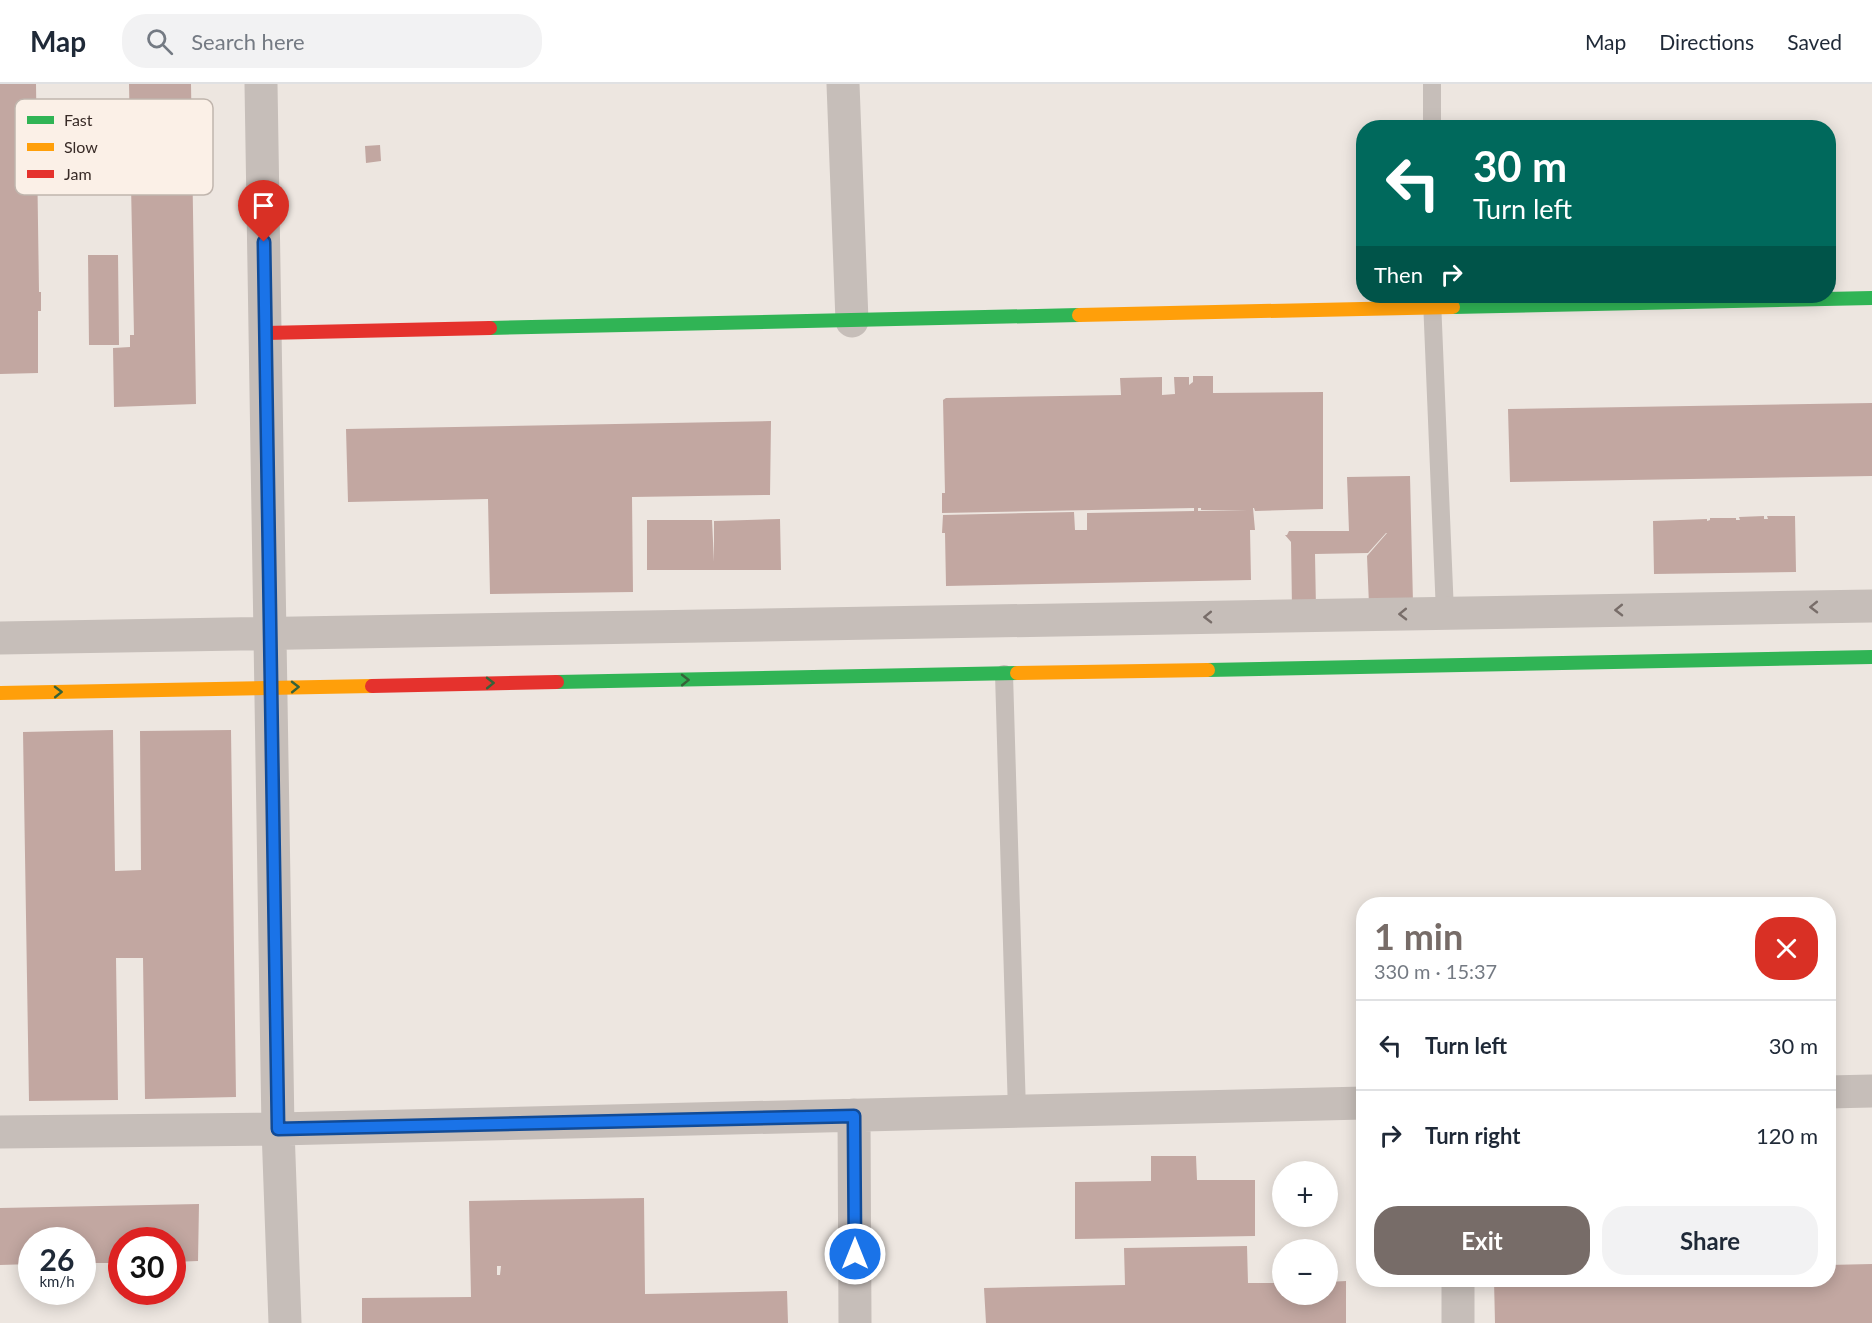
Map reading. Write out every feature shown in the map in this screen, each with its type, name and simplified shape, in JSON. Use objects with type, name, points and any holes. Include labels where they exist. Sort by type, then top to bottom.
[{"type":"street","points":[[261,84],[278,1129],[285,1323]]},
{"type":"street","points":[[843,84],[852,321]]},
{"type":"street","points":[[1836,298],[1872,298]]},
{"type":"street","points":[[265,333],[852,321],[1401,303]]},
{"type":"street","points":[[0,638],[1872,606]]},
{"type":"street","points":[[0,693],[1872,657]]},
{"type":"street","points":[[1836,1092],[1872,1091]]},
{"type":"street","points":[[0,1132],[278,1129],[1356,1104]]},
{"type":"street","points":[[854,1116],[855,1323]]},
{"type":"street","points":[[1458,1287],[1458,1323]]},
{"type":"lane","points":[[1432,84],[1432,120]]},
{"type":"lane","points":[[1432,303],[1445,613]]},
{"type":"lane","points":[[1004,674],[1017,1112]]},
{"type":"building","points":[[0,84],[36,84],[36,99],[15,99],[15,195],[38,195],[39,292],[41,292],[41,311],[38,311],[38,373],[0,374]]},
{"type":"building","points":[[129,84],[191,84],[191,99],[129,99]]},
{"type":"building","points":[[380,145],[381,161],[366,163],[365,146]]},
{"type":"building","points":[[131,195],[193,195],[196,404],[114,407],[113,348],[130,347],[130,335],[134,335]]},
{"type":"building","points":[[88,255],[118,255],[119,345],[89,345]]},
{"type":"building","points":[[1193,376],[1213,376],[1213,393],[1323,392],[1323,509],[1255,511],[1253,508],[1255,530],[1250,530],[1251,580],[946,586],[943,515],[1074,512],[1075,530],[1087,530],[1087,513],[1194,511],[1194,508],[942,513],[942,493],[945,493],[943,400],[946,398],[1121,395],[1120,378],[1162,377],[1162,395],[1175,394],[1174,377],[1189,377],[1189,385],[1193,382]],"holes":[[[1198,508],[1201,510],[1248,510],[1198,511]]]},
{"type":"building","points":[[1872,403],[1872,476],[1510,482],[1508,409]]},
{"type":"building","points":[[771,421],[770,495],[632,497],[633,592],[490,594],[488,499],[348,502],[346,429]]},
{"type":"building","points":[[1410,476],[1413,603],[1369,605],[1367,556],[1386,533],[1368,553],[1315,554],[1316,609],[1292,609],[1291,542],[1285,535],[1289,531],[1349,531],[1347,477]]},
{"type":"building","points":[[1764,516],[1764,519],[1768,519],[1767,516],[1795,516],[1796,572],[1654,574],[1653,521],[1707,519],[1707,521],[1710,518],[1740,520],[1739,517]]},
{"type":"building","points":[[780,519],[781,570],[647,570],[647,520],[712,520],[714,562],[714,521]]},
{"type":"building","points":[[113,730],[115,871],[141,870],[140,731],[231,730],[236,1097],[145,1099],[143,958],[116,958],[118,1100],[29,1101],[23,732]]},
{"type":"building","points":[[1151,1156],[1196,1156],[1197,1180],[1255,1180],[1255,1236],[1075,1239],[1075,1182],[1151,1181]]},
{"type":"building","points":[[644,1198],[645,1294],[787,1291],[788,1323],[362,1323],[362,1298],[471,1297],[469,1201]],"holes":[[[497,1266],[501,1266],[500,1275],[497,1275]]]},
{"type":"building","points":[[199,1204],[198,1261],[186,1261],[186,1227],[108,1227],[108,1263],[96,1263],[96,1227],[18,1227],[18,1264],[0,1265],[0,1208]]},
{"type":"building","points":[[1247,1246],[1248,1283],[1272,1283],[1272,1305],[1338,1305],[1338,1281],[1346,1281],[1346,1323],[986,1323],[984,1288],[1125,1285],[1124,1248]]},
{"type":"building","points":[[1872,1264],[1872,1323],[1495,1323],[1494,1287],[1836,1287],[1836,1265]]},
{"type":"traffic: fast","points":[[1836,299],[1872,298]]},
{"type":"traffic: fast","points":[[1453,307],[1639,303]]},
{"type":"traffic: fast","points":[[490,328],[1079,315]]},
{"type":"traffic: fast","points":[[1208,670],[1872,657]]},
{"type":"traffic: fast","points":[[557,682],[1017,673]]},
{"type":"traffic: slow","points":[[1079,315],[1453,307]]},
{"type":"traffic: slow","points":[[1017,673],[1208,670]]},
{"type":"traffic: slow","points":[[0,693],[372,686]]},
{"type":"traffic: jam","points":[[265,333],[490,328]]},
{"type":"traffic: jam","points":[[372,686],[557,682]]},
{"type":"route","points":[[264,242],[278,1129],[854,1116],[855,1254]]}]
